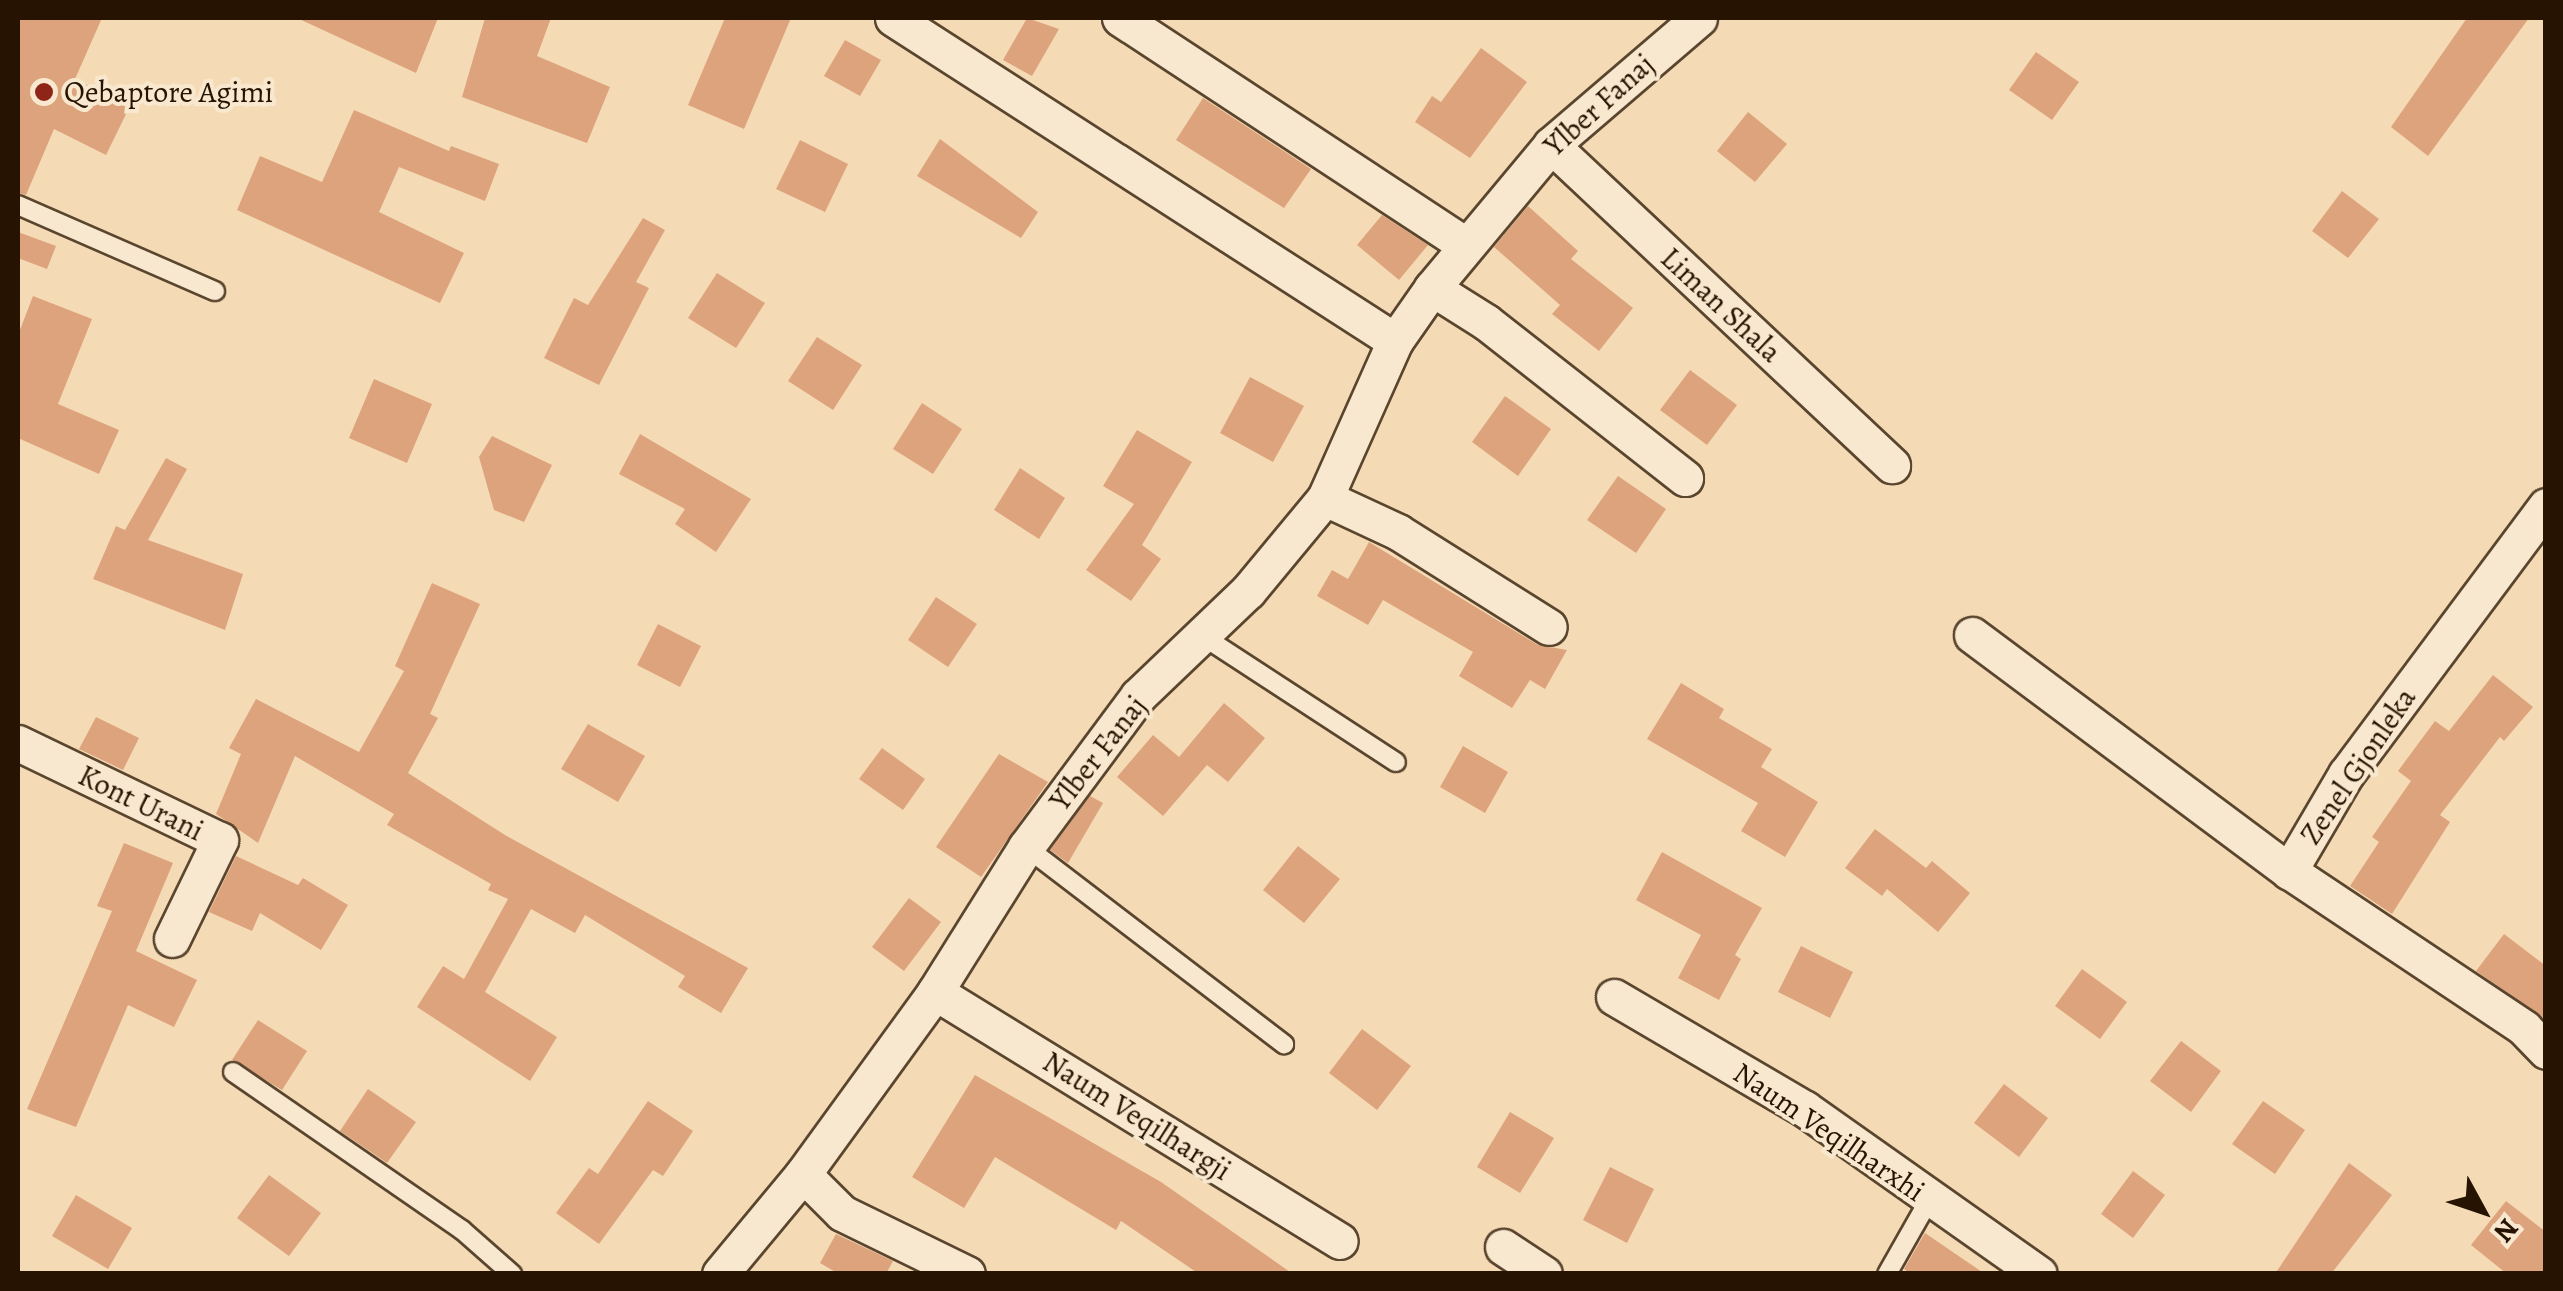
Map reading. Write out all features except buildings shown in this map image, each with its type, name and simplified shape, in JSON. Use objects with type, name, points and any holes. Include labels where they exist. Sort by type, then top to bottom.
[{"type":"street","points":[[893,18],[1396,341]]},
{"type":"street","points":[[1120,18],[1466,244]]},
{"type":"street","name":"Ylber Fanaj","points":[[720,1274],[803,1174],[935,992],[1026,847],[1138,696],[1204,636],[1325,498],[1396,341],[1466,244],[1551,145],[1699,18]]},
{"type":"street","name":"Liman Shala","points":[[1551,145],[1892,464]]},
{"type":"street","points":[[1432,288],[1685,478]]},
{"type":"street","points":[[1325,498],[1398,532],[1549,627]]},
{"type":"street","name":"Zenel Gjonleka","points":[[2546,506],[2346,774],[2289,871],[2524,1028],[2546,1051]]},
{"type":"street","points":[[1972,635],[2289,871]]},
{"type":"street","name":"Kont Urani","points":[[18,744],[220,840],[172,940]]},
{"type":"street","name":"Naum Veqilhargji","points":[[935,992],[1340,1241]]},
{"type":"street","name":"Naum Veqilharxhi","points":[[1614,997],[1805,1109],[2039,1274]]},
{"type":"street","points":[[803,1174],[842,1213],[966,1274]]},
{"type":"street","points":[[1503,1247],[1544,1274]]},
{"type":"lane","points":[[18,205],[215,290]]},
{"type":"lane","points":[[1204,636],[1396,762]]},
{"type":"lane","points":[[1026,847],[1284,1044]]},
{"type":"lane","points":[[233,1072],[446,1218],[512,1274]]},
{"type":"lane","points":[[1887,1274],[1929,1200]]},
{"type":"place","name":"Qebaptore Agimi","points":[[44,92]]}]
